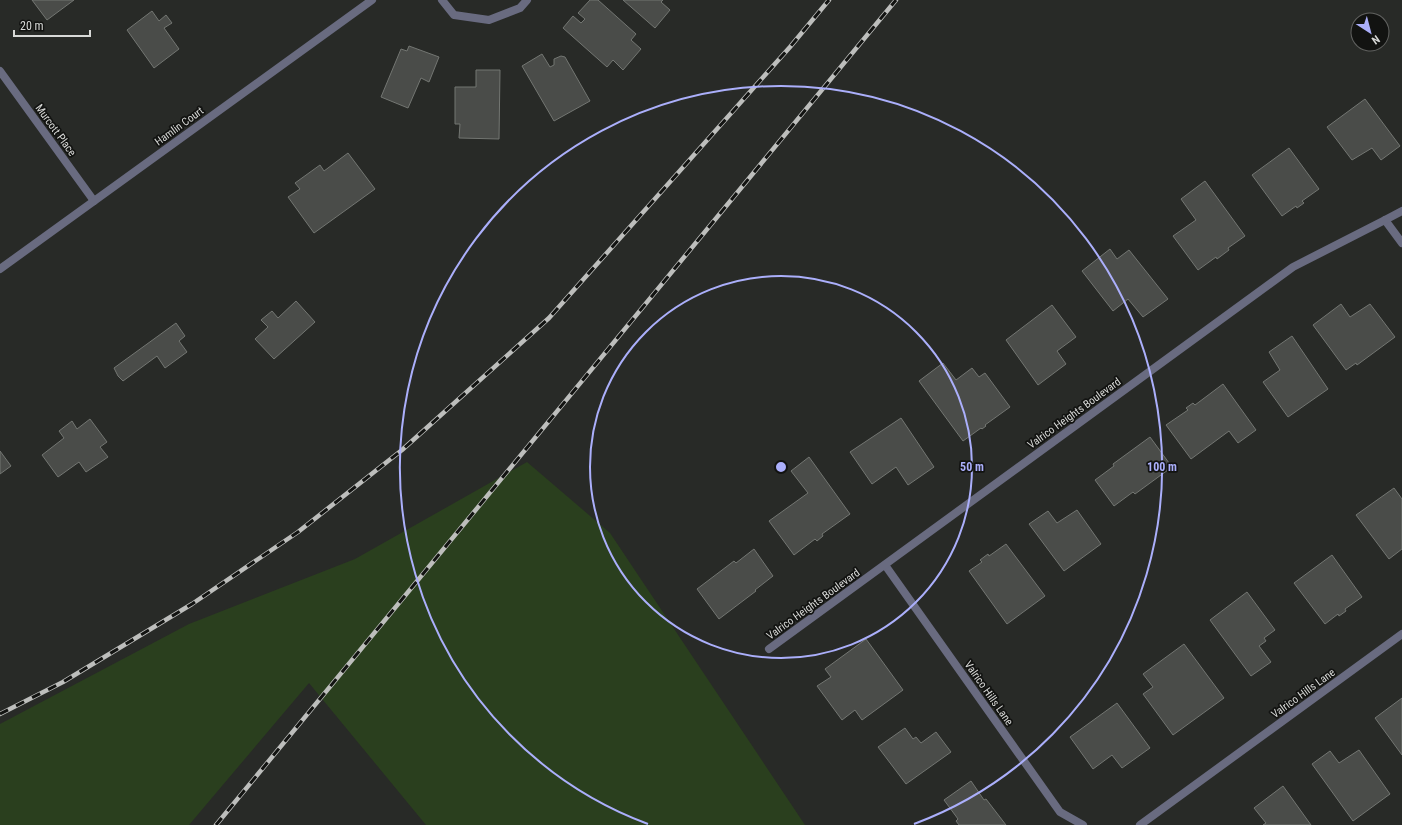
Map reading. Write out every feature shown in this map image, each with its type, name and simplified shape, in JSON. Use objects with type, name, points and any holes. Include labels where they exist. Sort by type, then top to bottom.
[{"type":"street","name":"Hamlin Court","points":[[0,270],[372,0]]},
{"type":"street","points":[[442,0],[454,15],[488,20],[520,8],[527,0]]},
{"type":"street","name":"Murcott Place","points":[[0,71],[94,201]]},
{"type":"street","name":"Valrico Heights Boulevard","points":[[769,649],[1293,267],[1402,211]]},
{"type":"street","points":[[1385,220],[1402,243]]},
{"type":"street","name":"Valrico Hills Lane","points":[[885,565],[1060,812],[1083,825]]},
{"type":"street","name":"Valrico Hills Lane","points":[[1140,825],[1402,634]]},
{"type":"green space","points":[[527,462],[610,533],[805,825],[426,825],[309,683],[189,825],[0,825],[0,724],[189,624],[355,559]]},
{"type":"building","points":[[32,0],[74,0],[47,20]]},
{"type":"building","points":[[590,0],[598,0],[636,34],[631,40],[641,49],[623,70],[613,60],[607,67],[563,28],[573,16],[581,23],[585,19],[578,13]]},
{"type":"building","points":[[623,0],[663,0],[661,2],[670,10],[655,28]]},
{"type":"building","points":[[152,11],[159,21],[166,15],[172,23],[164,28],[179,49],[154,68],[127,30]]},
{"type":"building","points":[[409,46],[439,57],[429,82],[421,78],[408,108],[381,97],[401,49],[407,51]]},
{"type":"building","points":[[542,54],[550,67],[554,65],[554,59],[561,56],[565,57],[590,101],[554,121],[522,66]]},
{"type":"building","points":[[476,70],[500,70],[499,139],[459,138],[460,124],[455,124],[455,87],[476,87]]},
{"type":"building","points":[[1365,99],[1400,146],[1381,160],[1372,148],[1352,160],[1327,127]]},
{"type":"building","points":[[1289,148],[1319,189],[1302,201],[1304,203],[1297,208],[1296,206],[1282,216],[1252,175]]},
{"type":"building","points":[[348,153],[375,189],[314,233],[288,197],[300,189],[295,183],[320,165],[324,171]]},
{"type":"building","points":[[1205,181],[1245,236],[1228,248],[1229,250],[1217,259],[1216,257],[1198,270],[1173,236],[1196,220],[1181,199]]},
{"type":"building","points":[[1110,249],[1117,259],[1129,250],[1168,299],[1143,317],[1128,299],[1113,311],[1082,271]]},
{"type":"building","points":[[296,301],[315,322],[274,359],[255,339],[268,327],[261,320],[272,311],[278,318]]},
{"type":"building","points":[[1341,304],[1350,317],[1370,304],[1395,337],[1357,365],[1356,363],[1346,370],[1313,325]]},
{"type":"building","points":[[1052,305],[1076,337],[1057,351],[1066,364],[1038,385],[1006,340]]},
{"type":"building","points":[[176,323],[185,336],[179,341],[187,352],[165,368],[157,356],[123,381],[118,376],[114,368]]},
{"type":"building","points":[[1292,336],[1328,389],[1288,417],[1263,382],[1280,370],[1269,352]]},
{"type":"building","points":[[943,363],[956,380],[972,368],[979,377],[985,373],[1010,407],[985,425],[986,426],[982,429],[981,428],[963,441],[919,381]]},
{"type":"building","points":[[1223,384],[1256,430],[1238,443],[1229,431],[1191,459],[1166,425],[1188,410],[1186,408],[1193,403],[1195,405]]},
{"type":"building","points":[[901,418],[934,467],[908,485],[896,467],[872,484],[850,452]]},
{"type":"building","points":[[90,419],[107,442],[100,447],[108,457],[86,472],[79,462],[58,477],[42,455],[64,438],[59,431],[72,421],[77,429]]},
{"type":"building","points":[[1150,437],[1172,467],[1135,494],[1133,492],[1114,506],[1095,480],[1114,466],[1113,464]]},
{"type":"building","points":[[0,451],[11,466],[0,474]]},
{"type":"building","points":[[809,457],[850,514],[822,534],[823,536],[817,541],[815,539],[794,555],[769,521],[808,493],[791,471]]},
{"type":"building","points":[[1394,488],[1402,499],[1402,549],[1389,559],[1356,515]]},
{"type":"building","points":[[1077,510],[1101,544],[1064,571],[1029,524],[1048,511],[1057,523]]},
{"type":"building","points":[[1006,544],[1045,596],[1007,624],[969,571],[982,562],[980,560],[988,554],[989,556]]},
{"type":"building","points":[[754,549],[773,576],[719,619],[697,589],[734,561],[736,563]]},
{"type":"building","points":[[1332,555],[1362,597],[1345,609],[1346,611],[1339,616],[1338,614],[1325,624],[1294,583]]},
{"type":"building","points":[[1247,592],[1275,630],[1264,638],[1266,641],[1259,646],[1271,662],[1251,676],[1210,620]]},
{"type":"building","points":[[866,639],[903,690],[862,720],[855,710],[842,720],[817,686],[831,677],[825,669]]},
{"type":"building","points":[[1184,644],[1224,698],[1173,735],[1143,694],[1153,687],[1143,674]]},
{"type":"building","points":[[1402,698],[1402,755],[1375,718]]},
{"type":"building","points":[[1117,703],[1150,748],[1122,768],[1112,755],[1093,769],[1070,737]]},
{"type":"building","points":[[905,728],[913,739],[916,737],[921,743],[936,732],[951,752],[906,784],[878,747]]},
{"type":"building","points":[[1359,750],[1390,794],[1353,821],[1312,764],[1330,751],[1339,763]]},
{"type":"building","points":[[971,781],[984,800],[986,799],[1006,825],[959,825],[956,821],[958,819],[944,800]]},
{"type":"building","points":[[1283,786],[1311,825],[1263,825],[1266,823],[1254,808]]},
{"type":"railway","points":[[0,714],[63,682],[192,604],[298,532],[402,450],[549,318],[790,47],[829,0]]},
{"type":"railway","points":[[216,825],[896,0]]}]
